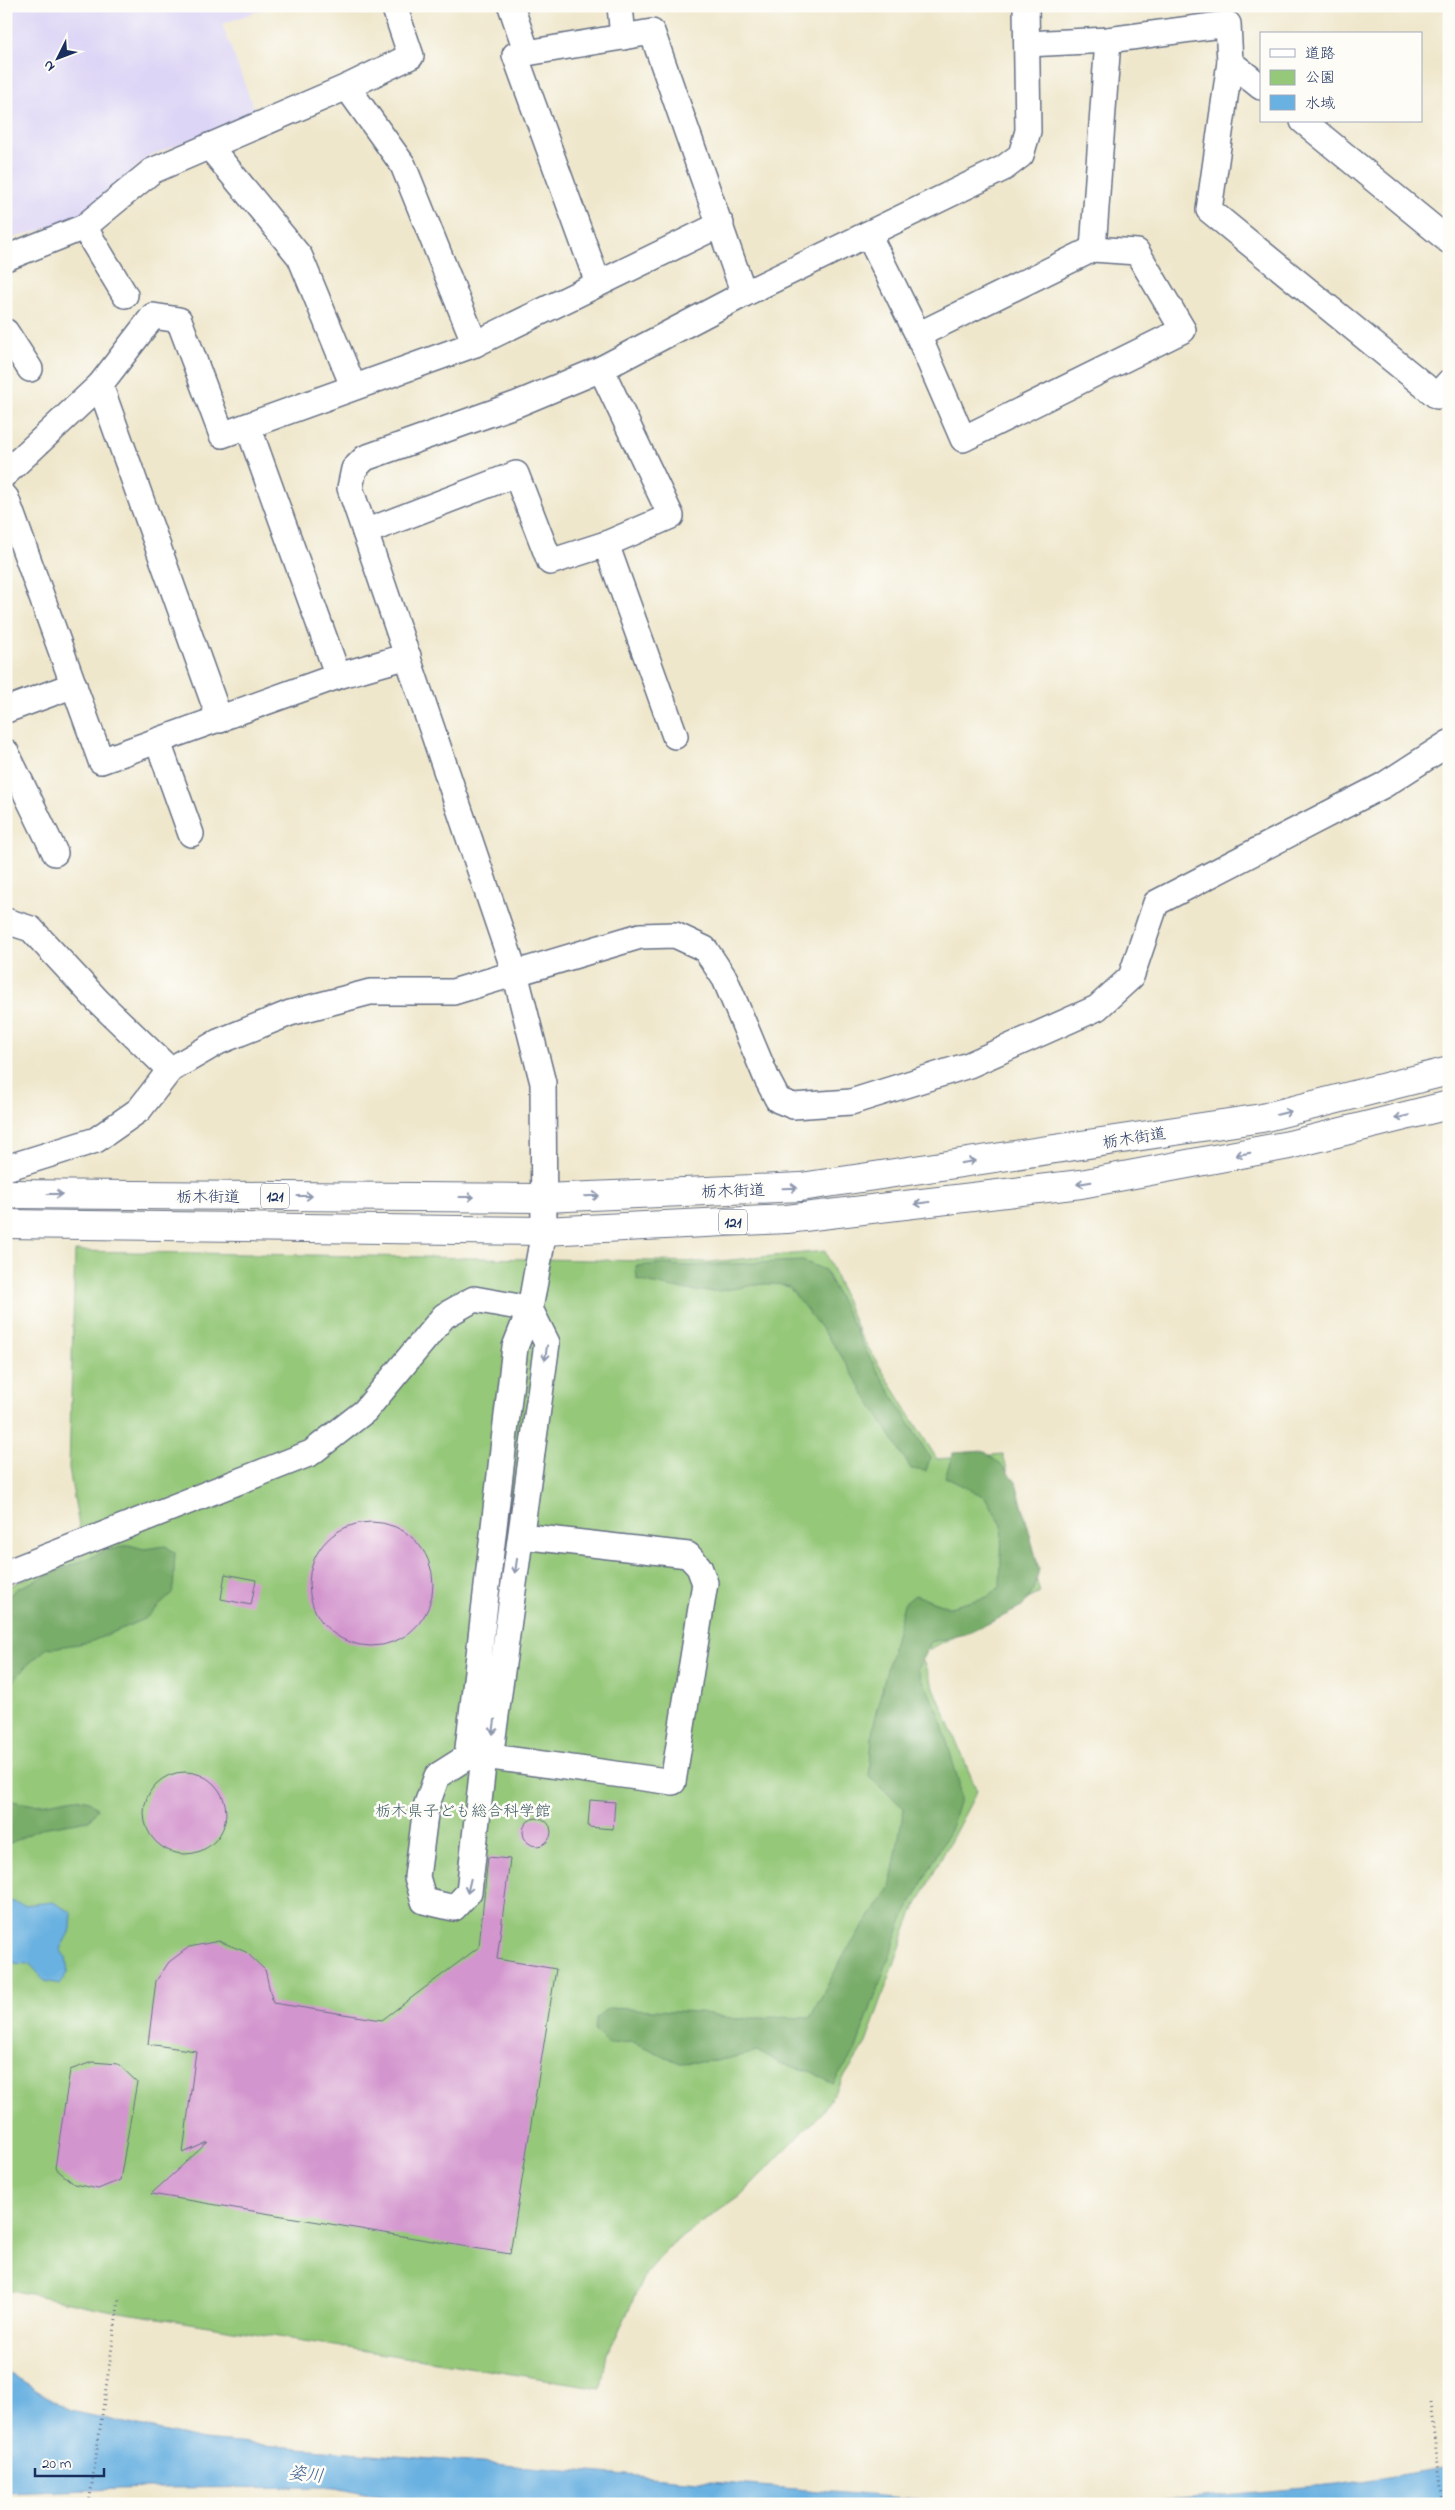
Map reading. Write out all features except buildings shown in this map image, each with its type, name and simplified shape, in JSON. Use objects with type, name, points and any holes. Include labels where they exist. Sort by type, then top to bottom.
[{"type":"highway","name":"栃木街道","points":[[6,1194],[544,1198],[801,1187],[1262,1118],[1449,1071]]},
{"type":"highway","name":"栃木街道","points":[[6,1224],[544,1231],[787,1219],[1081,1184],[1289,1145],[1449,1104]]},
{"type":"street","points":[[6,258],[84,227],[152,171],[348,87],[411,56],[394,6]]},
{"type":"street","points":[[511,6],[527,53]]},
{"type":"street","points":[[620,6],[622,37]]},
{"type":"street","points":[[530,1309],[548,1342],[492,1744],[484,1756],[469,1892],[454,1908],[424,1901],[417,1877],[426,1807],[437,1776],[467,1757],[515,1347],[530,1309],[544,1231],[543,1083],[515,973],[350,488],[354,469],[365,458],[517,404],[601,369],[744,294],[1004,168],[1021,155],[1028,131],[1026,6]]},
{"type":"street","points":[[1027,44],[1108,40],[1228,24],[1230,62],[1209,210],[1437,396],[1449,382]]},
{"type":"street","points":[[598,283],[515,55],[652,32],[744,294]]},
{"type":"street","points":[[1092,249],[1108,40]]},
{"type":"street","points":[[1230,62],[1260,86]]},
{"type":"street","points":[[348,87],[404,165],[475,344]]},
{"type":"street","points":[[1304,122],[1449,240]]},
{"type":"street","points":[[209,146],[300,257],[353,386]]},
{"type":"street","points":[[6,473],[100,385],[153,316],[179,320],[222,435],[353,386],[475,344],[721,224]]},
{"type":"street","points":[[84,227],[125,295]]},
{"type":"street","points":[[868,234],[918,335],[963,439],[1183,330],[1137,252],[1092,249],[918,335]]},
{"type":"street","points":[[6,332],[30,369]]},
{"type":"street","points":[[365,532],[516,474],[550,562],[606,544],[671,516],[601,369]]},
{"type":"street","points":[[100,385],[220,720]]},
{"type":"street","points":[[248,426],[338,676]]},
{"type":"street","points":[[6,498],[101,761],[220,720],[338,676],[408,656]]},
{"type":"street","points":[[606,544],[675,736]]},
{"type":"street","points":[[6,710],[74,685]]},
{"type":"street","points":[[158,742],[190,834]]},
{"type":"street","points":[[6,1168],[96,1140],[139,1110],[170,1070],[218,1042],[290,1013],[370,992],[452,992],[640,936],[676,935],[705,949],[725,979],[767,1079],[778,1100],[793,1106],[852,1102],[969,1065],[1097,1008],[1130,977],[1156,902],[1384,786],[1449,743]]},
{"type":"street","points":[[6,752],[55,853]]},
{"type":"street","points":[[6,921],[31,929],[98,1001],[170,1070]]},
{"type":"street","points":[[6,1573],[311,1453],[365,1411],[444,1316],[474,1299],[530,1309]]},
{"type":"street","points":[[484,1756],[673,1782],[705,1583],[700,1567],[688,1554],[521,1536]]},
{"type":"path","points":[[89,2504],[119,2299]]},
{"type":"path","points":[[1430,2404],[1444,2504]]},
{"type":"shaded area","points":[[6,6],[272,6],[222,24],[256,114],[149,156],[79,219],[6,240]]},
{"type":"green space","name":"栃木県子ども総合科学館","points":[[75,1251],[710,1262],[825,1251],[859,1333],[937,1459],[1003,1454],[1040,1593],[920,1654],[977,1791],[912,1914],[866,2043],[822,2112],[741,2195],[672,2244],[644,2276],[616,2338],[607,2352],[601,2388],[107,2310],[6,2289],[6,1587],[84,1555],[69,1469]]},
{"type":"green space","points":[[803,1261],[825,1270],[867,1353],[930,1458],[926,1471],[911,1469],[837,1349],[789,1287],[762,1284],[717,1291],[697,1291],[637,1280],[636,1266],[659,1264],[688,1266]]},
{"type":"green space","points":[[984,1451],[1002,1466],[1016,1482],[1039,1569],[1034,1590],[1022,1607],[969,1633],[931,1642],[917,1669],[938,1711],[959,1783],[960,1799],[951,1828],[903,1919],[855,2051],[833,2084],[812,2072],[782,2064],[758,2052],[716,2061],[680,2063],[633,2042],[608,2044],[595,2031],[596,2018],[609,2008],[699,2012],[735,2019],[810,2018],[843,1956],[890,1888],[904,1808],[869,1777],[873,1724],[904,1604],[915,1595],[950,1607],[987,1597],[1000,1587],[1002,1525],[985,1497],[945,1477],[953,1453]]},
{"type":"green space","points":[[129,1545],[144,1549],[166,1546],[175,1553],[173,1593],[146,1618],[90,1642],[46,1649],[25,1667],[6,1690],[6,1598],[18,1588],[105,1551]]},
{"type":"green space","points":[[75,1798],[90,1801],[97,1809],[89,1820],[42,1828],[6,1845],[6,1800],[35,1805]]},
{"type":"water","points":[[6,1900],[24,1905],[53,1902],[72,1913],[71,1929],[60,1949],[66,1958],[68,1972],[59,1984],[45,1981],[30,1964],[13,1963],[6,1957]]},
{"type":"water","name":"姿川","points":[[6,2372],[71,2411],[203,2440],[977,2504],[417,2504],[336,2487],[147,2488],[6,2493]]},
{"type":"water","points":[[1449,2467],[1449,2504],[1122,2504],[1337,2485]]}]
